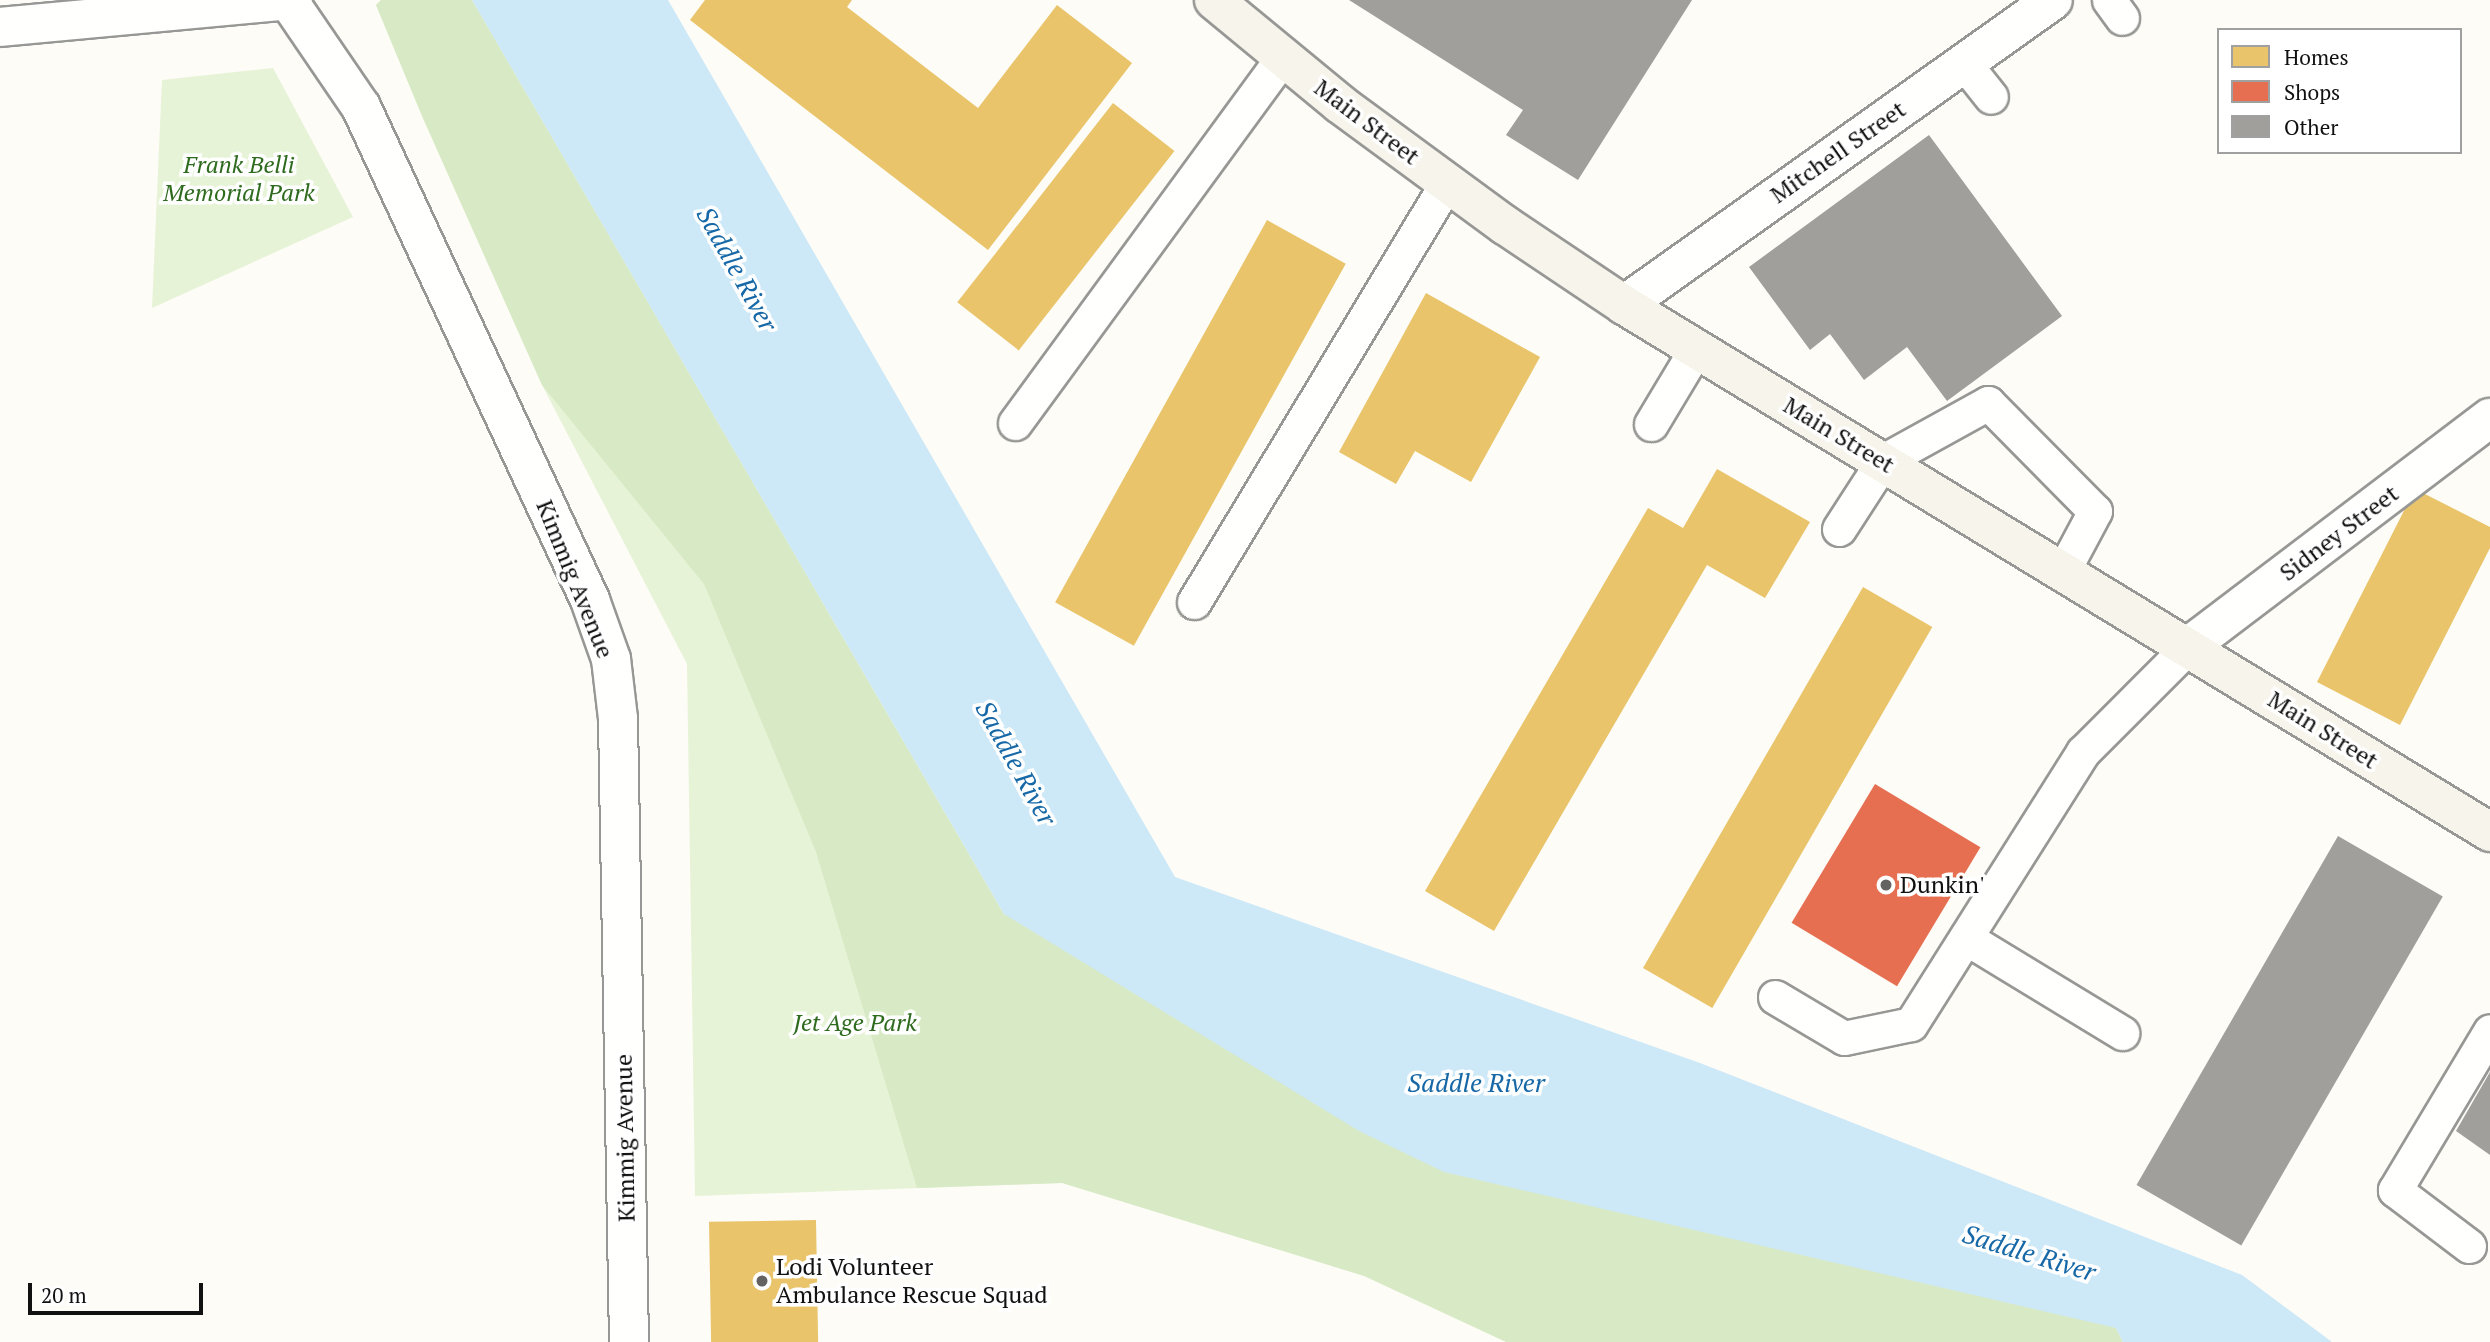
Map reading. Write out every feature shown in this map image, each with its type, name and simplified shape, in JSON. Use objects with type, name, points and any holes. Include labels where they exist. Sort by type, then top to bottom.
[{"type":"street","name":"Main Street","points":[[1214,0],[1283,57],[1447,183],[1624,305],[2490,832]]},
{"type":"street","name":"Mitchell Street","points":[[1624,305],[2053,0]]},
{"type":"street","points":[[0,27],[292,1]]},
{"type":"street","name":"Kimmig Avenue","points":[[292,1],[361,107],[584,587],[611,659],[618,719],[629,1342]]},
{"type":"street","name":"Sidney Street","points":[[2188,647],[2490,418]]},
{"type":"lane","points":[[1015,424],[1283,57]]},
{"type":"lane","points":[[1964,63],[1991,97]]},
{"type":"lane","points":[[1194,602],[1447,183]]},
{"type":"lane","points":[[1651,424],[1696,349]]},
{"type":"lane","points":[[1839,528],[1883,461],[1988,403],[2095,511],[2063,571]]},
{"type":"lane","points":[[1775,997],[1844,1038],[1910,1024],[2082,752],[2188,647]]},
{"type":"lane","points":[[1966,938],[2122,1033]]},
{"type":"lane","points":[[2469,1246],[2395,1189],[2490,1031]]},
{"type":"green space","name":"Jet Age Park","points":[[381,0],[472,0],[817,593],[1062,1183],[695,1196],[687,664],[542,385],[422,116],[376,5]]},
{"type":"green space","points":[[381,0],[472,0],[1004,914],[2116,1328],[2123,1342],[1506,1342],[1364,1276],[1062,1183],[917,1188],[816,852],[704,584],[542,385],[422,116],[376,5]]},
{"type":"green space","name":"Frank Belli Memorial Park","points":[[273,68],[353,217],[152,308],[162,80]]},
{"type":"water","name":"Saddle River","points":[[472,0],[668,0],[1175,877],[1700,1063],[2242,1275],[2332,1342],[2123,1342],[2116,1328],[1444,1172],[1359,1131],[1004,914]]},
{"type":"building: Homes","points":[[705,0],[852,0],[847,7],[978,108],[1057,5],[1132,63],[988,250],[690,20]]},
{"type":"building: Homes","points":[[1113,103],[1174,151],[1019,350],[957,302]]},
{"type":"building: Homes","points":[[1267,220],[1346,264],[1134,646],[1055,602]]},
{"type":"building: Homes","points":[[1426,293],[1540,357],[1471,482],[1415,451],[1396,484],[1339,452]]},
{"type":"building: Homes","points":[[1717,469],[1810,522],[1765,598],[1707,565],[1494,931],[1425,891],[1648,508],[1683,528]]},
{"type":"building: Homes","points":[[2415,489],[2490,527],[2490,548],[2400,725],[2317,682]]},
{"type":"building: Homes","points":[[1863,587],[1932,627],[1712,1008],[1643,968]]},
{"type":"building: Homes","name":"Lodi Volunteer Ambulance Rescue Squad","points":[[816,1220],[818,1342],[711,1342],[709,1222]]},
{"type":"building: Shops","name":"Dunkin'","points":[[1875,784],[1980,847],[1897,986],[1792,923]]},
{"type":"building: Other","points":[[1349,0],[1692,0],[1578,180],[1506,135],[1523,110]]},
{"type":"building: Other","points":[[1929,135],[2062,316],[1947,401],[1907,347],[1864,380],[1830,334],[1810,350],[1749,267]]},
{"type":"building: Other","points":[[2338,836],[2443,896],[2241,1246],[2136,1185]]},
{"type":"building: Other","points":[[2490,1072],[2490,1155],[2456,1131]]},
{"type":"place","name":"Dunkin'","points":[[1886,885]]},
{"type":"place","name":"Lodi Volunteer Ambulance Rescue Squad","points":[[762,1281]]}]
